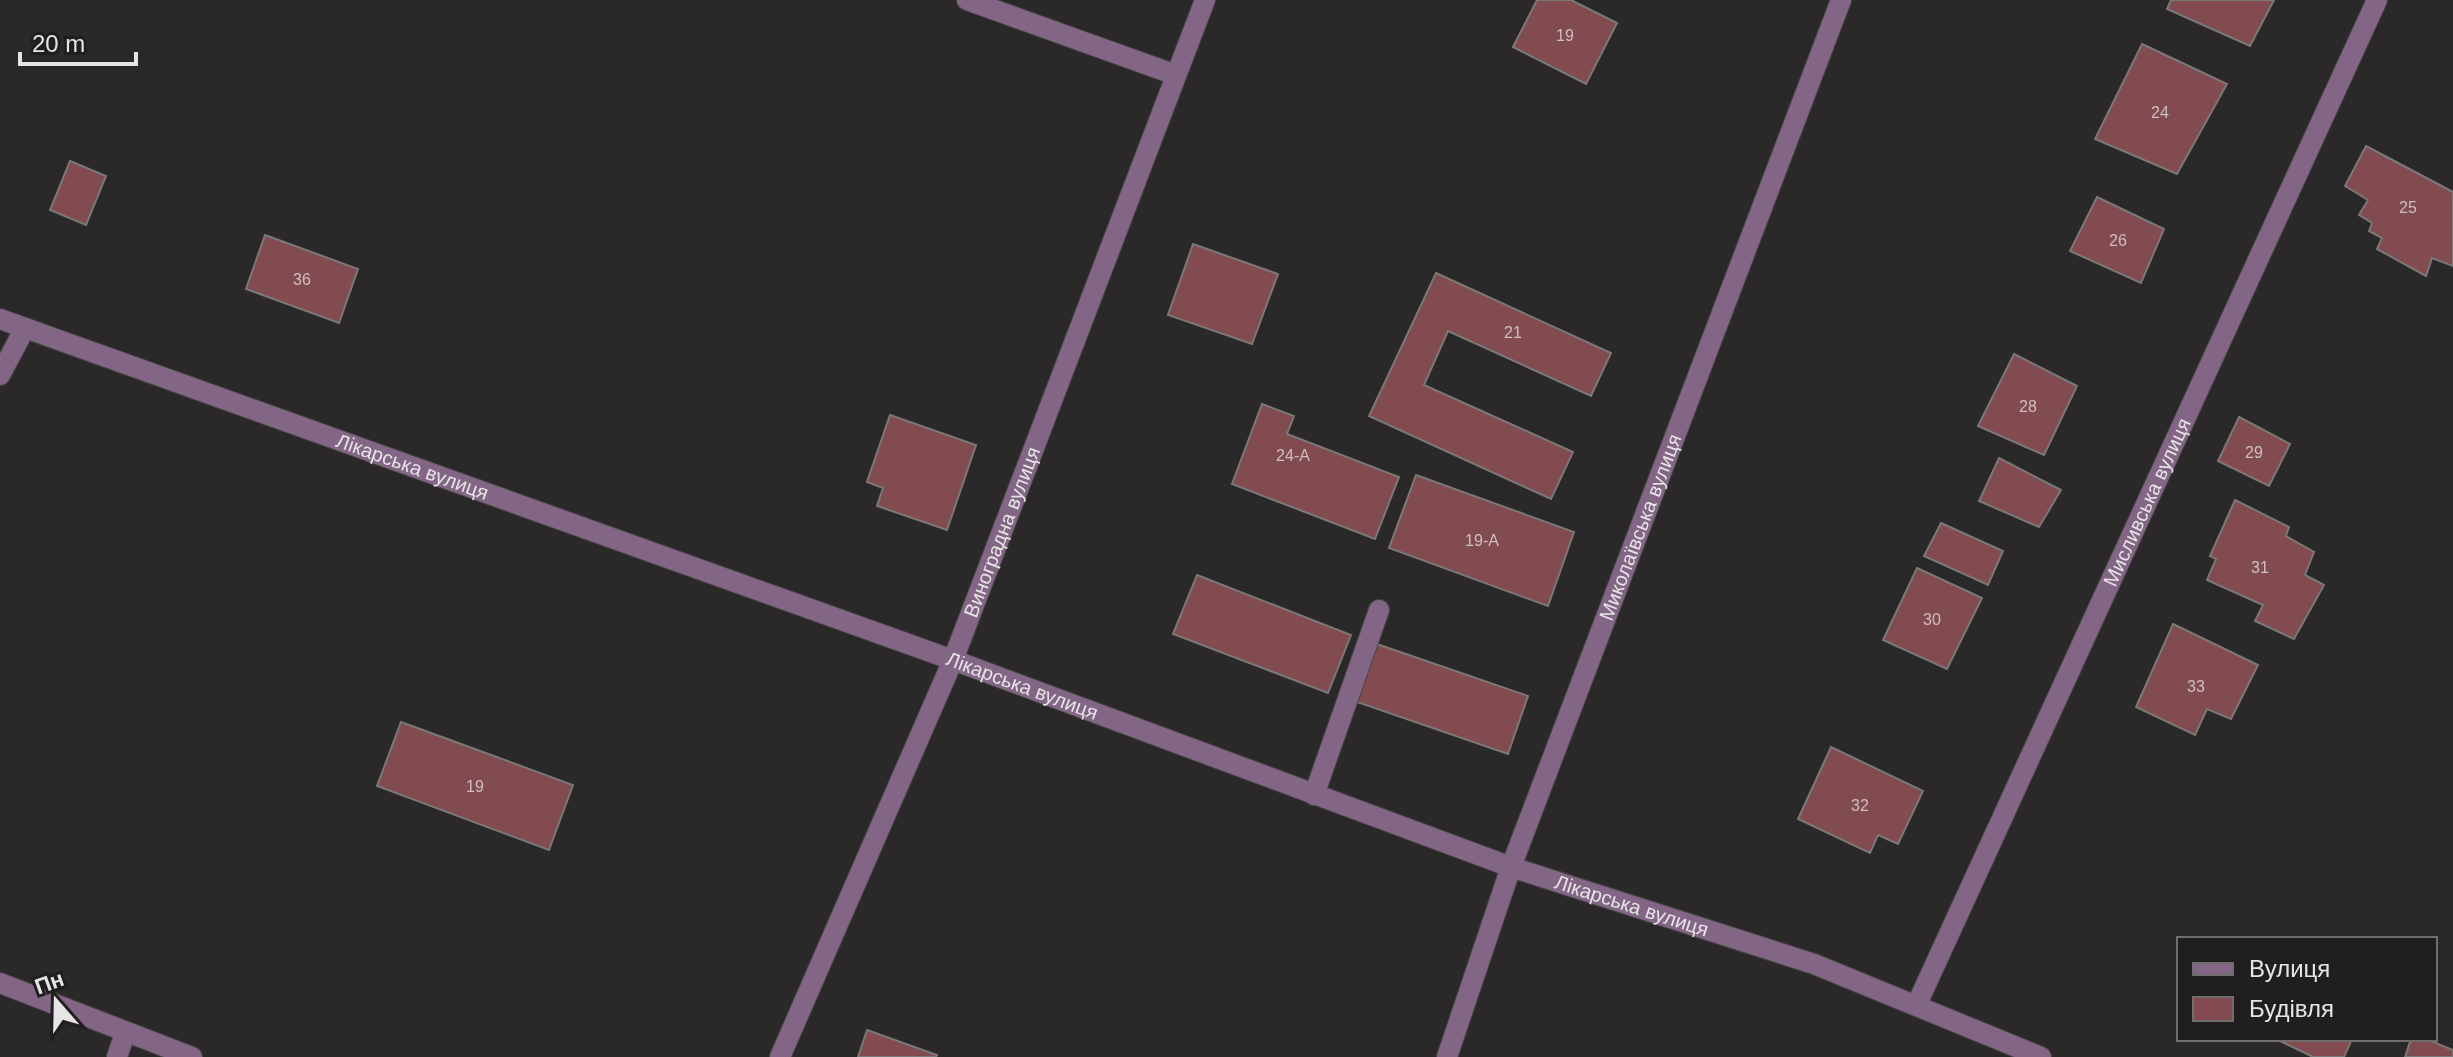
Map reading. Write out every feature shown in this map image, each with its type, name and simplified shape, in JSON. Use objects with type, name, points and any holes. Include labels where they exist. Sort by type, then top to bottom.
[{"type":"street","points":[[967,0],[1176,75]]},
{"type":"street","name":"Виноградна вулиця","points":[[780,1057],[953,660],[1205,0]]},
{"type":"street","name":"Миколаївська вулиця","points":[[1447,1057],[1511,867],[1841,0]]},
{"type":"street","name":"Мисливська вулиця","points":[[1917,1004],[2377,0]]},
{"type":"street","name":"Лікарська вулиця","points":[[0,319],[953,660],[1511,867],[1814,964],[2041,1057]]},
{"type":"street","points":[[0,375],[25,328]]},
{"type":"street","points":[[1314,795],[1379,610]]},
{"type":"street","points":[[0,983],[192,1057]]},
{"type":"street","points":[[117,1057],[125,1033]]},
{"type":"building","points":[[1537,0],[1571,0],[1617,23],[1586,84],[1513,47]]},
{"type":"building","points":[[2171,0],[2274,0],[2250,46],[2167,9]]},
{"type":"building","points":[[2142,44],[2227,84],[2177,174],[2095,139]]},
{"type":"building","points":[[2366,146],[2453,192],[2453,266],[2432,258],[2426,276],[2377,249],[2382,238],[2369,231],[2372,223],[2359,215],[2368,200],[2345,186]]},
{"type":"building","points":[[70,161],[106,176],[86,225],[50,210]]},
{"type":"building","points":[[2097,197],[2164,229],[2141,283],[2070,251]]},
{"type":"building","points":[[265,235],[358,269],[339,323],[246,289]]},
{"type":"building","points":[[1193,244],[1278,274],[1252,344],[1168,315]]},
{"type":"building","points":[[1436,273],[1611,353],[1591,396],[1448,331],[1424,385],[1573,452],[1551,499],[1369,416]]},
{"type":"building","points":[[2014,354],[2077,386],[2044,455],[1978,426]]},
{"type":"building","points":[[1262,404],[1294,416],[1287,434],[1399,477],[1375,539],[1232,484]]},
{"type":"building","points":[[890,415],[976,445],[947,530],[877,506],[883,488],[867,482]]},
{"type":"building","points":[[2239,417],[2290,444],[2269,486],[2218,461]]},
{"type":"building","points":[[1999,458],[2061,490],[2039,527],[1979,501]]},
{"type":"building","points":[[1416,475],[1574,532],[1548,606],[1389,548]]},
{"type":"building","points":[[2235,500],[2289,527],[2286,536],[2314,552],[2305,575],[2324,585],[2294,639],[2255,621],[2263,605],[2207,580],[2216,559],[2210,556]]},
{"type":"building","points":[[1941,523],[2003,551],[1988,585],[1924,556]]},
{"type":"building","points":[[1917,568],[1982,598],[1947,669],[1883,640]]},
{"type":"building","points":[[1197,575],[1351,635],[1328,693],[1173,634]]},
{"type":"building","points":[[2173,624],[2258,665],[2231,719],[2207,709],[2195,735],[2136,707]]},
{"type":"building","points":[[1374,643],[1528,696],[1508,754],[1354,701]]},
{"type":"building","points":[[401,722],[573,785],[549,850],[377,786]]},
{"type":"building","points":[[1831,747],[1923,791],[1898,844],[1878,835],[1870,853],[1798,819]]},
{"type":"building","points":[[867,1030],[937,1055],[858,1057]]},
{"type":"building","points":[[2280,1041],[2351,1041],[2344,1057],[2313,1057]]},
{"type":"building","points":[[2410,1041],[2431,1041],[2453,1050],[2453,1057],[2405,1057]]}]
